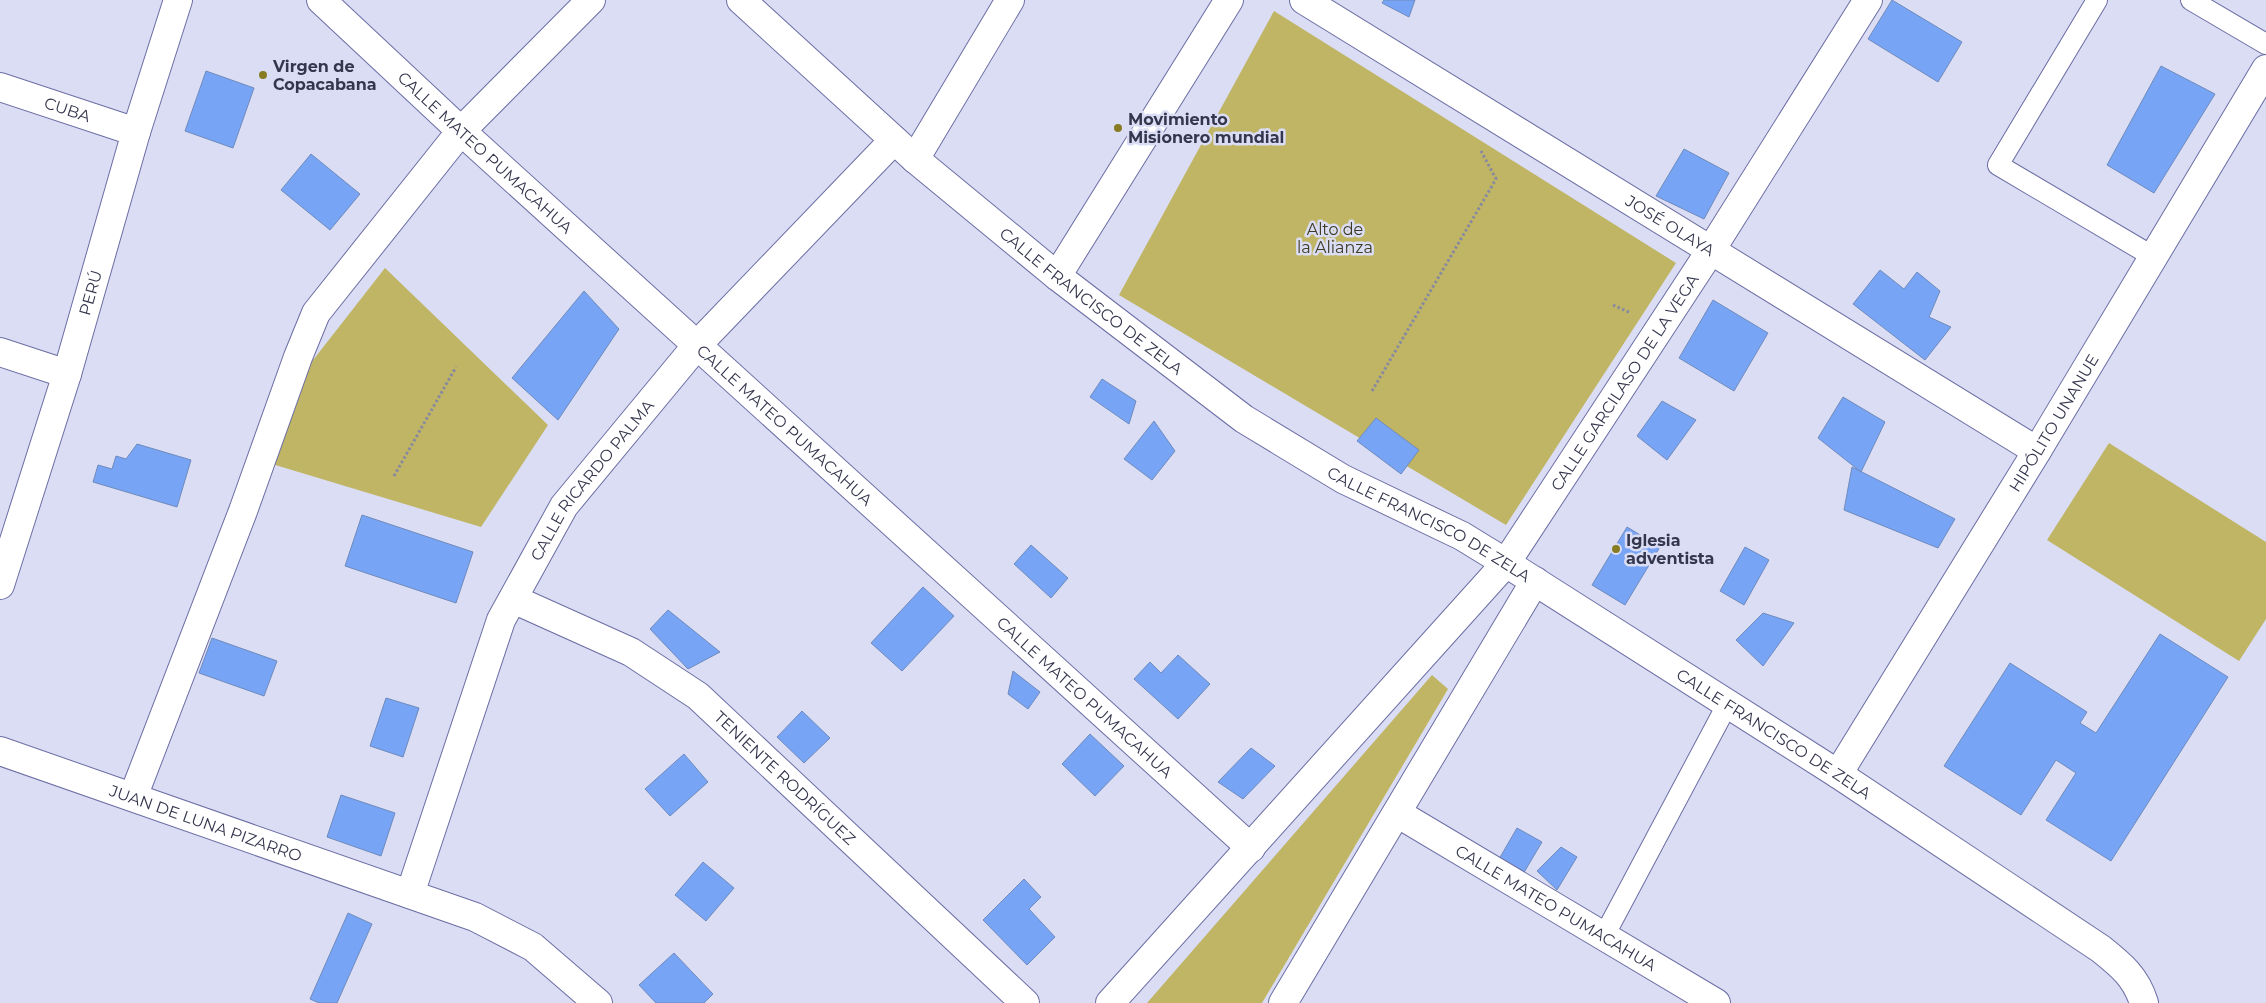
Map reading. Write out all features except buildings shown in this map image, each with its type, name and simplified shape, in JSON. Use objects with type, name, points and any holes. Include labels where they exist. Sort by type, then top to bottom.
[{"type":"street","name":"PERÚ","points":[[0,585],[67,374],[136,132],[178,0]]},
{"type":"street","name":"CALLE MATEO PUMACAHUA","points":[[321,0],[461,131],[1251,848]]},
{"type":"street","points":[[133,798],[243,511],[298,357],[316,313],[461,131],[591,0]]},
{"type":"street","name":"CALLE FRANCISCO DE ZELA","points":[[741,0],[915,159],[1057,276],[1244,419],[1343,478],[1462,536],[1506,562],[1727,705],[1838,774],[2101,949],[2127,970],[2144,1003]]},
{"type":"street","points":[[915,159],[1010,0]]},
{"type":"street","points":[[1057,276],[1229,0]]},
{"type":"street","name":"JOSÉ OLAYA","points":[[1304,0],[2037,451]]},
{"type":"street","name":"CALLE GARCILASO DE LA VEGA","points":[[1110,1003],[1506,562],[1712,250],[1868,0]]},
{"type":"street","name":"HIPÓLITO UNANUE","points":[[1838,774],[2037,451],[2152,256],[2266,69]]},
{"type":"street","name":"CUBA","points":[[0,87],[136,132]]},
{"type":"street","name":"CALLE RICARDO PALMA","points":[[410,894],[501,620],[564,506],[698,346],[894,140]]},
{"type":"street","points":[[0,352],[67,374]]},
{"type":"street","points":[[1283,1003],[1535,581]]},
{"type":"street","name":"TENIENTE RODRÍGUEZ","points":[[513,598],[631,652],[698,696],[1024,1003]]},
{"type":"street","name":"JUAN DE LUNA PIZARRO","points":[[0,751],[476,917],[533,947],[598,1003]]},
{"type":"street","name":"CALLE MATEO PUMACAHUA","points":[[1397,813],[1716,1003]]},
{"type":"lane","points":[[2096,0],[1998,165],[2152,256]]},
{"type":"lane","points":[[2191,0],[2266,44]]},
{"type":"lane","points":[[1604,936],[1727,705]]},
{"type":"path","points":[[1372,391],[1496,179],[1478,145]]},
{"type":"path","points":[[394,476],[456,367]]},
{"type":"green space","name":"Alto de la Alianza","points":[[1274,11],[1676,263],[1506,525],[1119,295]]},
{"type":"green space","points":[[385,268],[548,425],[481,527],[272,464],[310,364]]},
{"type":"green space","points":[[2109,443],[2266,542],[2266,619],[2239,661],[2047,540]]},
{"type":"green space","points":[[1432,675],[1448,689],[1262,1003],[1147,1003]]},
{"type":"place","name":"Virgen de Copacabana","points":[[263,75]]},
{"type":"place","name":"Movimiento Misionero mundial","points":[[1118,128]]},
{"type":"place","name":"Iglesia adventista","points":[[1616,549]]}]
